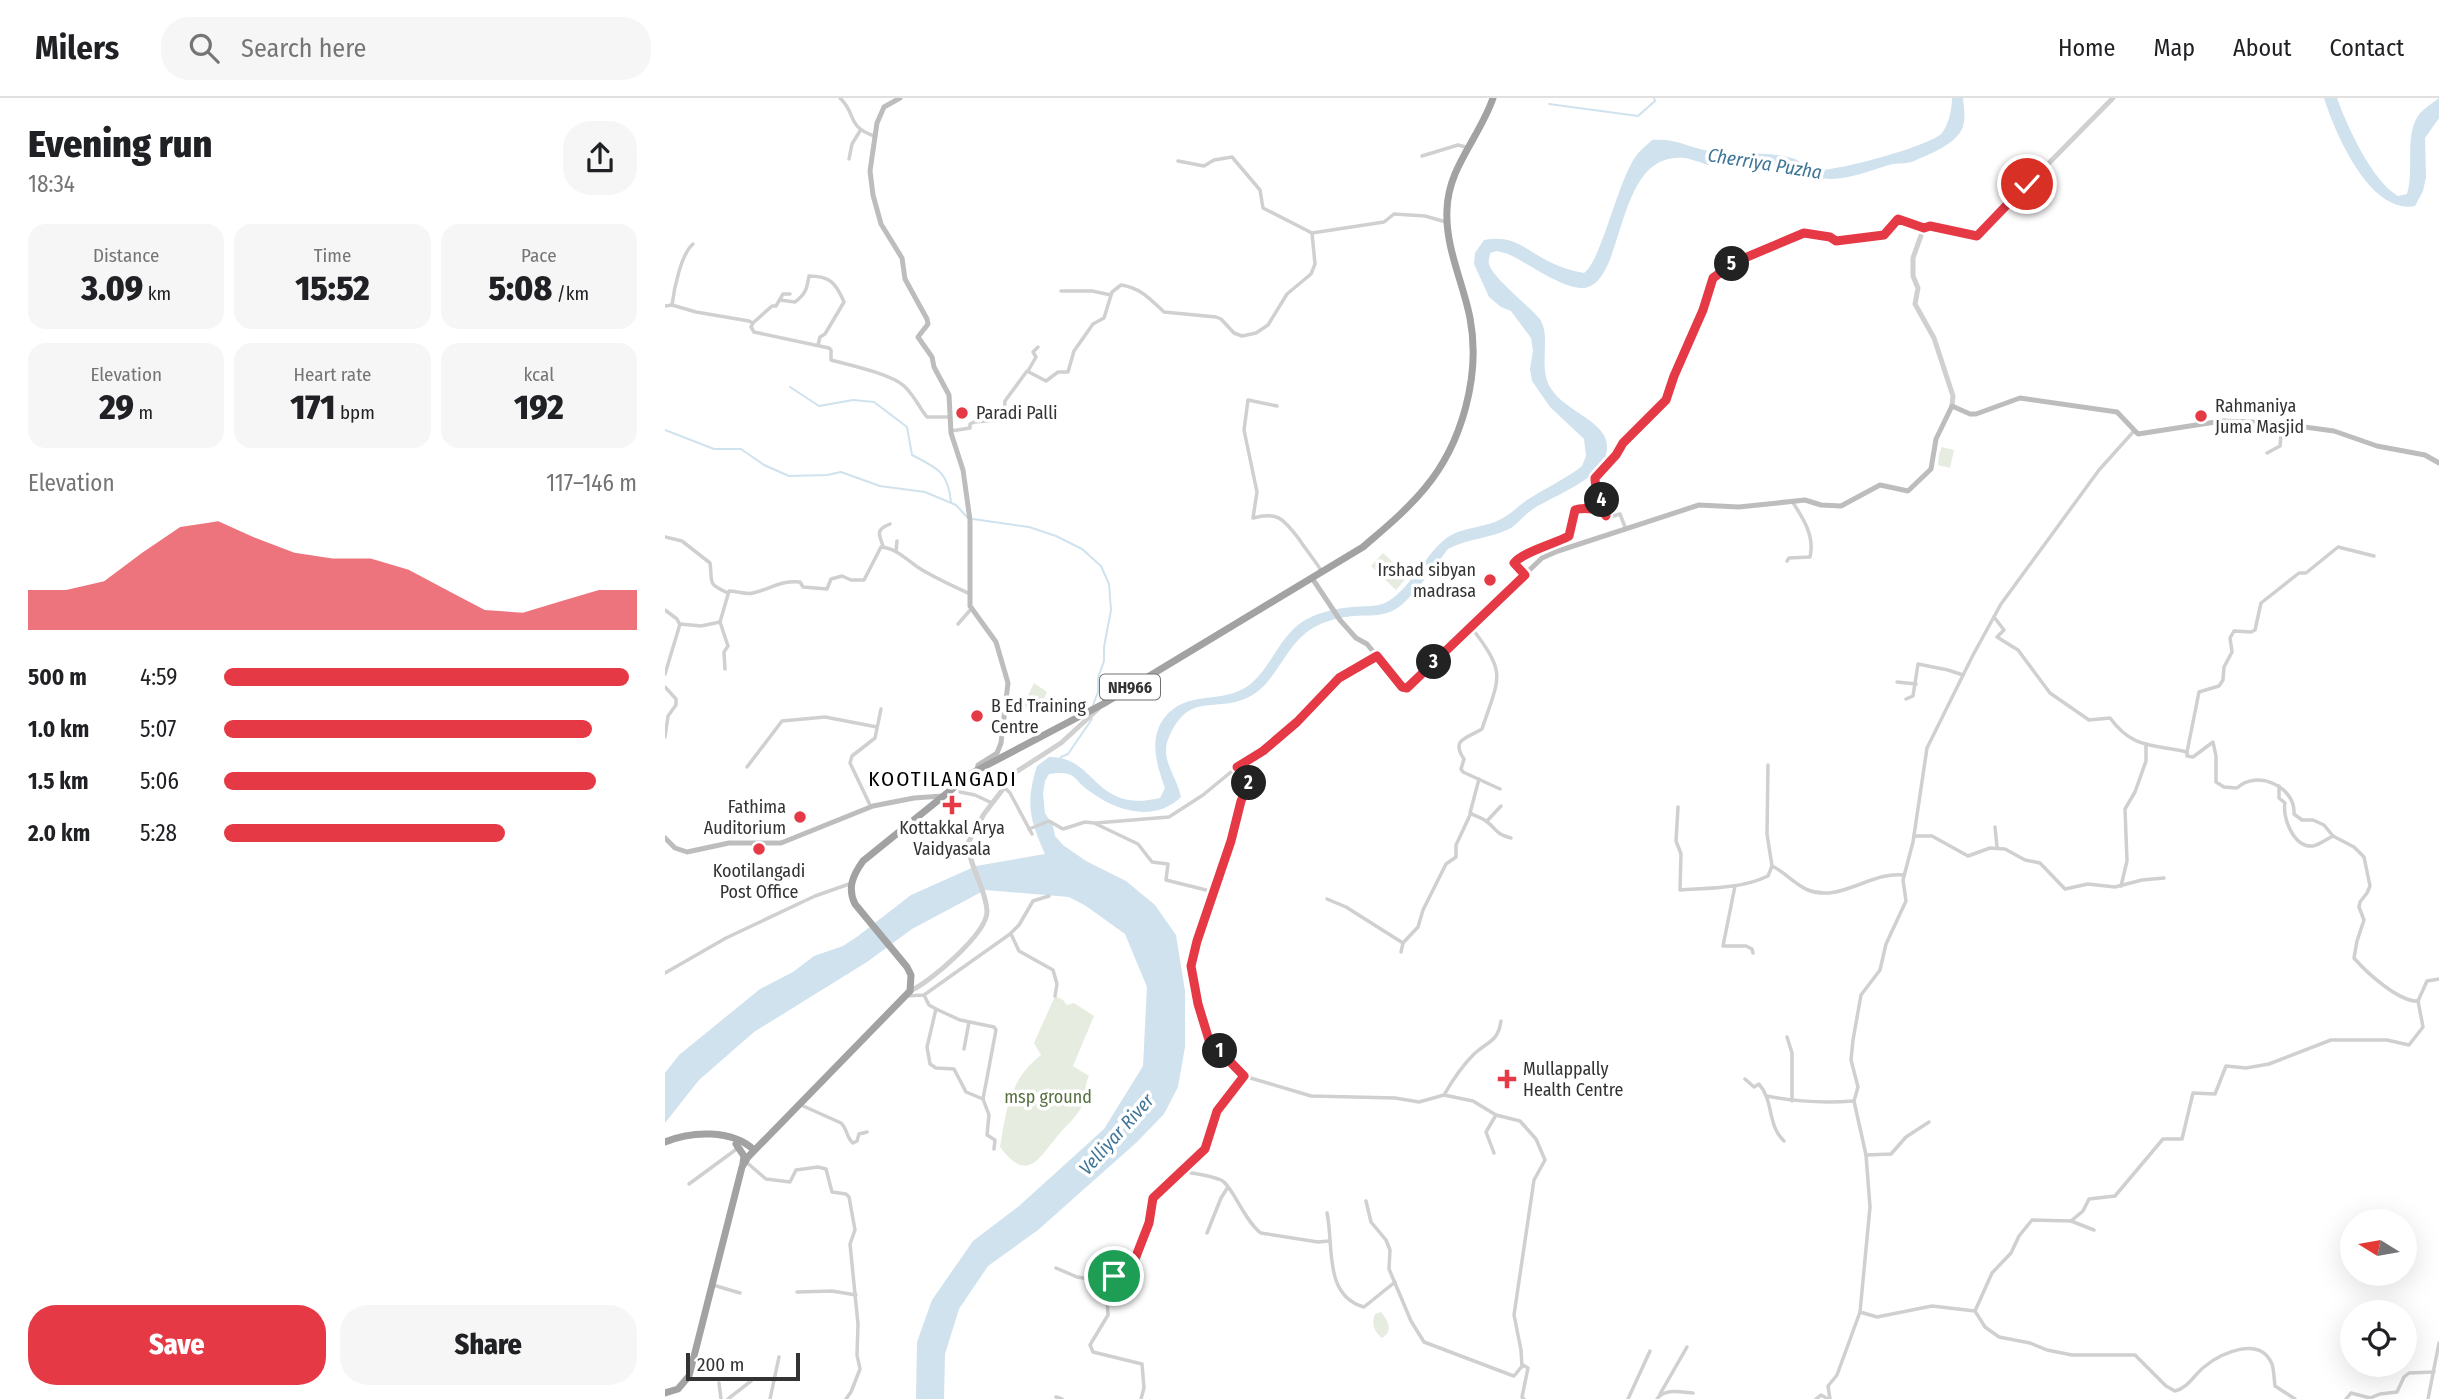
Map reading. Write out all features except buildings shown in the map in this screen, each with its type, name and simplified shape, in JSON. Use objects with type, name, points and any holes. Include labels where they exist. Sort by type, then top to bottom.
[{"type":"highway","name":"NH966","points":[[852,883],[857,870],[874,851],[941,796],[978,770],[1103,705],[1363,547],[1397,518],[1425,488],[1438,471],[1456,435],[1470,383],[1473,343],[1468,307],[1450,246],[1446,212],[1450,188],[1459,163],[1493,98]]},
{"type":"highway","points":[[744,1164],[761,1141],[908,994],[911,975],[852,897],[852,883]]},
{"type":"highway","points":[[665,1144],[702,1138],[737,1144],[753,1151]]},
{"type":"highway","points":[[737,1144],[761,1141]]},
{"type":"highway","points":[[666,1395],[678,1389],[689,1376],[744,1164],[744,1156],[737,1144]]},
{"type":"main road","points":[[900,98],[884,107],[874,136],[870,171],[875,202],[881,224],[902,258],[905,279],[927,319],[927,324],[918,337],[932,357],[949,395],[951,430],[963,470],[970,520],[969,594],[972,608],[996,642],[1008,683],[1001,743],[997,753],[978,765],[978,770]]},
{"type":"main road","points":[[1312,578],[1340,620],[1377,656],[1402,687],[1407,688],[1542,558],[1558,551],[1699,505],[1739,507],[1805,500],[1822,505],[1841,506],[1880,485],[1904,492],[1911,490],[1931,469],[1936,439],[1952,406],[1976,414],[2020,398],[2043,401],[2117,412],[2138,433],[2222,421],[2283,424],[2334,431],[2377,446],[2425,455],[2439,463]]},
{"type":"main road","points":[[665,838],[675,848],[687,852],[729,843],[781,843],[870,807],[914,798],[941,796]]},
{"type":"street","points":[[840,98],[860,131],[874,136]]},
{"type":"street","points":[[1606,516],[1607,507],[1595,486],[1595,478],[1623,443],[1666,400],[1682,355],[1703,310],[1713,278],[1735,262],[1804,233],[1830,237],[1836,241],[1884,235],[1898,219],[1924,228],[1930,226],[1977,236],[2113,98]]},
{"type":"street","points":[[849,159],[852,144],[860,131]]},
{"type":"street","points":[[1422,156],[1458,145],[1468,148]]},
{"type":"street","points":[[1178,161],[1204,166],[1214,160],[1232,157],[1260,190],[1263,208],[1312,233],[1384,222],[1394,214],[1425,216],[1448,223]]},
{"type":"street","points":[[1924,228],[1913,258],[1913,276],[1917,288],[1915,304],[1934,338],[1953,396],[1952,406]]},
{"type":"street","points":[[1028,371],[1046,381],[1058,372],[1067,372],[1074,351],[1093,324],[1104,318],[1115,287],[1126,285],[1150,297],[1164,312],[1221,319],[1237,335],[1256,332],[1268,325],[1287,294],[1311,274],[1315,264],[1312,233]]},
{"type":"street","points":[[673,305],[674,286],[688,248],[693,244]]},
{"type":"street","points":[[780,300],[795,302],[801,298],[806,293],[810,276],[829,278],[837,286],[844,302],[825,334],[820,337],[818,345]]},
{"type":"street","points":[[1061,291],[1092,291],[1111,295]]},
{"type":"street","points":[[790,294],[783,294],[776,306],[772,306],[753,323],[751,327],[754,332],[831,349],[831,360],[881,373],[902,383],[927,417],[950,417]]},
{"type":"street","points":[[665,306],[673,305],[753,323]]},
{"type":"street","points":[[951,430],[970,428],[970,424],[974,422],[1001,419],[1005,401],[1028,371],[1036,356],[1033,352],[1038,347]]},
{"type":"street","points":[[1277,406],[1248,400],[1244,430],[1257,492],[1253,518],[1267,514],[1288,524],[1322,572]]},
{"type":"street","points":[[2267,453],[2280,446],[2283,424]]},
{"type":"street","points":[[1829,1399],[1828,1387],[1837,1375],[1860,1312],[1870,1207],[1866,1155],[1853,1101],[1857,1095],[1851,1060],[1861,995],[1879,970],[1886,944],[1903,908],[1906,895],[1904,875],[1914,836],[1927,748],[1994,617],[2099,470],[2135,430]]},
{"type":"street","points":[[1787,561],[1789,558],[1810,557],[1811,551],[1807,526],[1792,501]]},
{"type":"street","points":[[1525,575],[1514,563],[1526,553],[1549,547],[1569,536],[1575,510],[1595,509],[1603,511],[1606,516]]},
{"type":"street","points":[[1606,516],[1620,514],[1625,527]]},
{"type":"street","points":[[890,524],[881,528],[878,533],[883,546],[969,594]]},
{"type":"street","points":[[665,537],[682,541],[710,563],[712,583],[728,593]]},
{"type":"street","points":[[896,551],[897,541]]},
{"type":"street","points":[[725,668],[724,652],[728,646],[720,622],[731,590],[752,594],[768,586],[790,581],[800,582],[803,587],[827,589],[831,579],[842,576],[851,580],[864,580],[883,546]]},
{"type":"street","points":[[2374,556],[2334,548],[2306,573],[2299,573],[2261,603],[2255,629],[2251,632],[2234,631],[2229,638],[2232,652],[2224,667],[2223,680],[2219,686],[2199,692],[2187,756],[2193,757],[2213,742],[2217,756],[2216,782],[2220,786],[2237,788],[2247,781],[2266,780],[2279,785],[2291,799],[2295,807],[2294,814],[2302,820],[2313,820],[2324,825],[2333,836],[2354,847],[2364,857],[2369,880],[2367,893],[2359,907],[2364,920],[2354,958],[2378,981],[2400,996],[2419,1000]]},
{"type":"street","points":[[958,624],[972,608]]},
{"type":"street","points":[[665,610],[677,619],[680,625],[665,674]]},
{"type":"street","points":[[1994,617],[2004,630],[1997,637],[2018,650],[2050,693],[2089,720],[2110,718],[2122,733],[2138,744],[2187,752]]},
{"type":"street","points":[[680,625],[701,626],[720,622]]},
{"type":"street","points":[[1471,627],[1491,654],[1498,679],[1482,729],[1461,740],[1458,752],[1464,759],[1462,771],[1500,789]]},
{"type":"street","points":[[1029,828],[1049,821],[1063,829],[1085,822],[1169,817],[1263,751],[1297,722],[1339,678],[1377,656]]},
{"type":"street","points":[[1906,699],[1913,696],[1918,664],[1963,675]]},
{"type":"street","points":[[1897,682],[1916,684]]},
{"type":"street","points":[[665,687],[676,699],[668,716],[665,737]]},
{"type":"street","points":[[908,994],[921,987],[952,959],[983,926],[987,912],[971,858],[969,839],[992,803],[1016,772],[1061,743],[1103,705]]},
{"type":"street","points":[[870,807],[850,763],[858,750],[875,738],[881,709]]},
{"type":"street","points":[[747,767],[774,730],[786,720],[825,717],[877,727]]},
{"type":"street","points":[[2121,886],[2127,862],[2125,809],[2135,792],[2146,761],[2146,744]]},
{"type":"street","points":[[1678,807],[1676,841],[1681,854],[1680,890],[1735,886],[1768,876],[1772,866],[1767,834],[1768,765]]},
{"type":"street","points":[[1237,767],[1250,781],[1241,801],[1191,966],[1198,1004],[1209,1040],[1244,1076],[1311,1096],[1395,1098],[1419,1102],[1444,1095],[1473,1101],[1496,1115],[1520,1121],[1536,1139],[1545,1160],[1534,1180],[1514,1315],[1522,1367],[1517,1374],[1511,1375],[1424,1342],[1411,1321],[1389,1269],[1391,1250],[1371,1222],[1366,1201]]},
{"type":"street","points":[[1401,952],[1403,943],[1418,928],[1423,910],[1446,864],[1456,857],[1456,845],[1471,813],[1479,779]]},
{"type":"street","points":[[2279,785],[2279,798],[2285,803],[2285,818],[2303,844],[2314,846],[2333,836]]},
{"type":"street","points":[[1004,787],[1032,834]]},
{"type":"street","points":[[960,792],[992,803]]},
{"type":"street","points":[[1487,821],[1501,806]]},
{"type":"street","points":[[1471,813],[1487,821],[1493,830],[1511,838]]},
{"type":"street","points":[[1094,823],[1138,844],[1152,862],[1168,864],[1166,880],[1214,892]]},
{"type":"street","points":[[1995,827],[1997,847]]},
{"type":"street","points":[[1914,836],[1932,836],[1968,856],[1997,847],[2025,860],[2040,863],[2065,889],[2088,884],[2121,886],[2164,878]]},
{"type":"street","points":[[1772,866],[1810,891],[1825,893],[1845,891],[1873,878],[1904,875]]},
{"type":"street","points":[[665,973],[726,938],[815,896],[852,883]]},
{"type":"street","points":[[1735,886],[1723,946],[1746,947],[1753,953]]},
{"type":"street","points":[[908,994],[924,995],[1010,934],[1019,925],[1033,901],[1049,896]]},
{"type":"street","points":[[1328,899],[1346,907],[1403,943]]},
{"type":"street","points":[[1010,934],[1019,951],[1053,970],[1057,984],[1055,996]]},
{"type":"street","points":[[2071,1221],[2083,1211],[2089,1199],[2115,1196],[2163,1139],[2182,1139],[2193,1093],[2215,1094],[2226,1066],[2246,1068],[2269,1064],[2331,1040],[2387,1040],[2409,1045],[2423,1027],[2419,1000],[2427,981],[2439,979]]},
{"type":"street","points":[[924,995],[929,1005],[936,1010],[969,1022],[985,1024],[996,1030],[983,1099],[989,1115],[986,1131],[988,1136],[995,1140],[994,1149]]},
{"type":"street","points":[[936,1010],[927,1047],[930,1064],[936,1068],[954,1069],[965,1092],[983,1099]]},
{"type":"street","points":[[1444,1095],[1474,1055],[1494,1039],[1499,1032],[1501,1021]]},
{"type":"street","points":[[964,1049],[969,1022]]},
{"type":"street","points":[[1787,1037],[1791,1053],[1791,1101]]},
{"type":"street","points":[[1141,1399],[1144,1388],[1142,1364],[1090,1349],[1108,1315],[1109,1282],[1116,1273],[1132,1265],[1149,1223],[1153,1198],[1208,1144],[1217,1111],[1244,1076]]},
{"type":"street","points":[[1745,1079],[1755,1087],[1759,1084],[1767,1096],[1771,1121],[1777,1135],[1784,1141]]},
{"type":"street","points":[[1767,1096],[1791,1101],[1853,1101]]},
{"type":"street","points":[[800,1104],[841,1123],[846,1127],[853,1143],[857,1141],[859,1134],[867,1132]]},
{"type":"street","points":[[1495,1153],[1486,1132],[1496,1115]]},
{"type":"street","points":[[1866,1155],[1891,1154],[1906,1137],[1929,1122]]},
{"type":"street","points":[[689,1184],[737,1144]]},
{"type":"street","points":[[744,1164],[766,1179],[790,1182],[796,1170],[826,1168],[832,1192],[849,1197],[855,1230],[850,1244],[859,1324],[857,1355],[860,1369],[846,1399]]},
{"type":"street","points":[[1183,1171],[1222,1180],[1255,1229],[1261,1233],[1304,1241],[1329,1241]]},
{"type":"street","points":[[1207,1233],[1228,1187]]},
{"type":"street","points":[[1327,1213],[1331,1227],[1329,1241],[1335,1282],[1339,1290],[1359,1306],[1367,1306],[1395,1282]]},
{"type":"street","points":[[1975,1311],[1992,1273],[2011,1253],[2019,1236],[2032,1220],[2071,1221],[2094,1230]]},
{"type":"street","points":[[1056,1268],[1077,1277],[1109,1282]]},
{"type":"street","points":[[713,1285],[740,1293]]},
{"type":"street","points":[[797,1292],[832,1291],[856,1295]]},
{"type":"street","points":[[1860,1312],[1877,1317],[1932,1307],[1975,1311]]},
{"type":"street","points":[[1975,1311],[1985,1327],[1999,1337],[2030,1343],[2047,1350],[2072,1355],[2135,1354],[2166,1386],[2175,1391],[2184,1388],[2204,1367],[2219,1357],[2245,1348],[2255,1348],[2262,1351],[2272,1363],[2275,1386],[2295,1399]]},
{"type":"street","points":[[2428,1399],[2439,1343]]},
{"type":"street","points":[[1657,1399],[1687,1346]]},
{"type":"street","points":[[1628,1399],[1650,1351]]},
{"type":"street","points":[[770,1399],[779,1357]]},
{"type":"street","points":[[1522,1367],[1528,1367],[1522,1389],[1524,1399]]},
{"type":"street","points":[[2346,1399],[2351,1393],[2370,1398],[2380,1394],[2387,1397],[2397,1392],[2409,1373],[2436,1369]]},
{"type":"street","points":[[728,1399],[751,1381]]},
{"type":"street","points":[[719,1383],[721,1399]]},
{"type":"street","points":[[1660,1394],[1693,1393]]},
{"type":"street","points":[[1816,1399],[1821,1395],[1829,1399]]},
{"type":"street","points":[[1056,1397],[1062,1399]]},
{"type":"green space","points":[[1942,447],[1954,450],[1950,468],[1938,465]]},
{"type":"green space","points":[[1383,553],[1408,576],[1396,590],[1371,566]]},
{"type":"green space","points":[[1034,683],[1047,692],[1037,712],[1023,706]]},
{"type":"green space","name":"msp ground","points":[[1055,996],[1067,1005],[1074,1003],[1094,1016],[1073,1066],[1089,1076],[1079,1111],[1039,1159],[1025,1166],[1010,1158],[1000,1147],[1002,1133],[1007,1108],[1016,1085],[1022,1074],[1041,1055],[1034,1043]]},
{"type":"green space","points":[[1381,1312],[1389,1329],[1382,1338],[1373,1324],[1375,1314]]},
{"type":"water","points":[[1952,98],[1963,98],[1964,117],[1962,130],[1950,142],[1911,162],[1893,164],[1847,177],[1823,179],[1774,166],[1710,165],[1684,158],[1661,162],[1644,176],[1632,197],[1606,268],[1595,283],[1580,288],[1571,286],[1508,254],[1497,251],[1490,253],[1489,263],[1492,270],[1543,325],[1545,372],[1552,390],[1564,403],[1603,433],[1606,453],[1592,475],[1529,512],[1509,529],[1448,549],[1416,590],[1391,612],[1338,618],[1313,628],[1295,644],[1267,682],[1249,697],[1236,702],[1194,708],[1185,713],[1177,722],[1166,745],[1167,760],[1181,797],[1170,806],[1144,812],[1131,811],[1094,794],[1071,775],[1049,774],[1043,793],[1045,813],[1053,826],[1055,836],[1086,861],[1126,881],[1155,905],[1176,935],[1185,991],[1185,1047],[1178,1087],[1164,1114],[1137,1142],[1038,1230],[988,1266],[959,1309],[945,1354],[944,1399],[916,1399],[917,1342],[932,1300],[973,1241],[1019,1206],[1104,1129],[1143,1066],[1147,987],[1125,934],[1069,897],[985,890],[912,929],[867,962],[754,1032],[699,1080],[665,1123],[665,1073],[679,1055],[760,989],[793,972],[814,956],[843,946],[911,895],[976,866],[1045,854],[1033,821],[1030,802],[1037,766],[1049,757],[1065,759],[1077,765],[1108,792],[1121,798],[1138,801],[1160,798],[1165,788],[1155,743],[1160,725],[1173,709],[1192,700],[1223,696],[1243,689],[1261,673],[1289,634],[1307,619],[1335,609],[1385,603],[1401,591],[1449,536],[1501,519],[1582,466],[1586,456],[1584,439],[1550,407],[1532,381],[1531,338],[1511,311],[1489,297],[1474,264],[1475,253],[1484,240],[1510,241],[1555,264],[1584,273],[1597,253],[1629,167],[1652,140],[1720,152],[1785,156],[1814,170],[1824,170],[1880,158],[1934,138],[1942,133],[1947,125]]},
{"type":"water","points":[[2324,98],[2337,98],[2370,166],[2388,189],[2398,196],[2407,194],[2412,130],[2416,120],[2421,112],[2439,98],[2439,118],[2425,138],[2426,177],[2423,191],[2415,206],[2399,205],[2383,198],[2369,185],[2346,150]]},
{"type":"waterway","points":[[1549,104],[1638,116],[1655,101],[1654,98]]},
{"type":"waterway","points":[[790,387],[819,406],[853,400],[874,402],[907,427],[912,455],[940,472],[947,483],[951,502]]},
{"type":"waterway","points":[[665,430],[714,449],[741,449],[764,465],[789,476],[841,472],[880,486],[925,492],[956,505],[967,517]]},
{"type":"waterway","points":[[973,519],[1029,527],[1056,536],[1082,549],[1101,566],[1109,584],[1111,610],[1104,661],[1093,705]]},
{"type":"waterway","points":[[1061,757],[1068,754],[1092,719]]},
{"type":"place","name":"Paradi Palli","points":[[962,413]]},
{"type":"place","name":"Rahmaniya Juma Masjid","points":[[2201,416]]},
{"type":"place","name":"Irshad sibyan madrasa","points":[[1490,580]]},
{"type":"place","name":"B Ed Training Centre","points":[[977,716]]},
{"type":"place","name":"Kottakkal Arya Vaidyasala","points":[[952,805]]},
{"type":"place","name":"Fathima Auditorium","points":[[800,817]]},
{"type":"place","name":"Kootilangadi Post Office","points":[[759,849]]},
{"type":"place","name":"Mullappally Health Centre","points":[[1507,1079]]},
{"type":"district","name":"KOOTILANGADI","points":[[943,779]]},
{"type":"route","points":[[1114,1276],[1132,1265],[1146,1233],[1153,1198],[1205,1149],[1217,1111],[1244,1076],[1209,1040],[1198,1004],[1191,966],[1241,801],[1250,781],[1237,767],[1263,751],[1297,722],[1339,678],[1377,656],[1402,687],[1407,688],[1525,575],[1515,567],[1514,563],[1519,556],[1549,547],[1569,536],[1575,510],[1595,509],[1603,511],[1606,516],[1607,507],[1595,486],[1595,478],[1623,443],[1666,400],[1703,310],[1713,278],[1735,262],[1804,233],[1830,237],[1836,241],[1884,235],[1898,219],[1924,228],[1930,226],[1977,236],[2027,184]]},
{"type":"water label","name":"Cherriya Puzha","points":[[1765,163]]},
{"type":"water label","name":"Velliyar River","points":[[1116,1134]]}]
